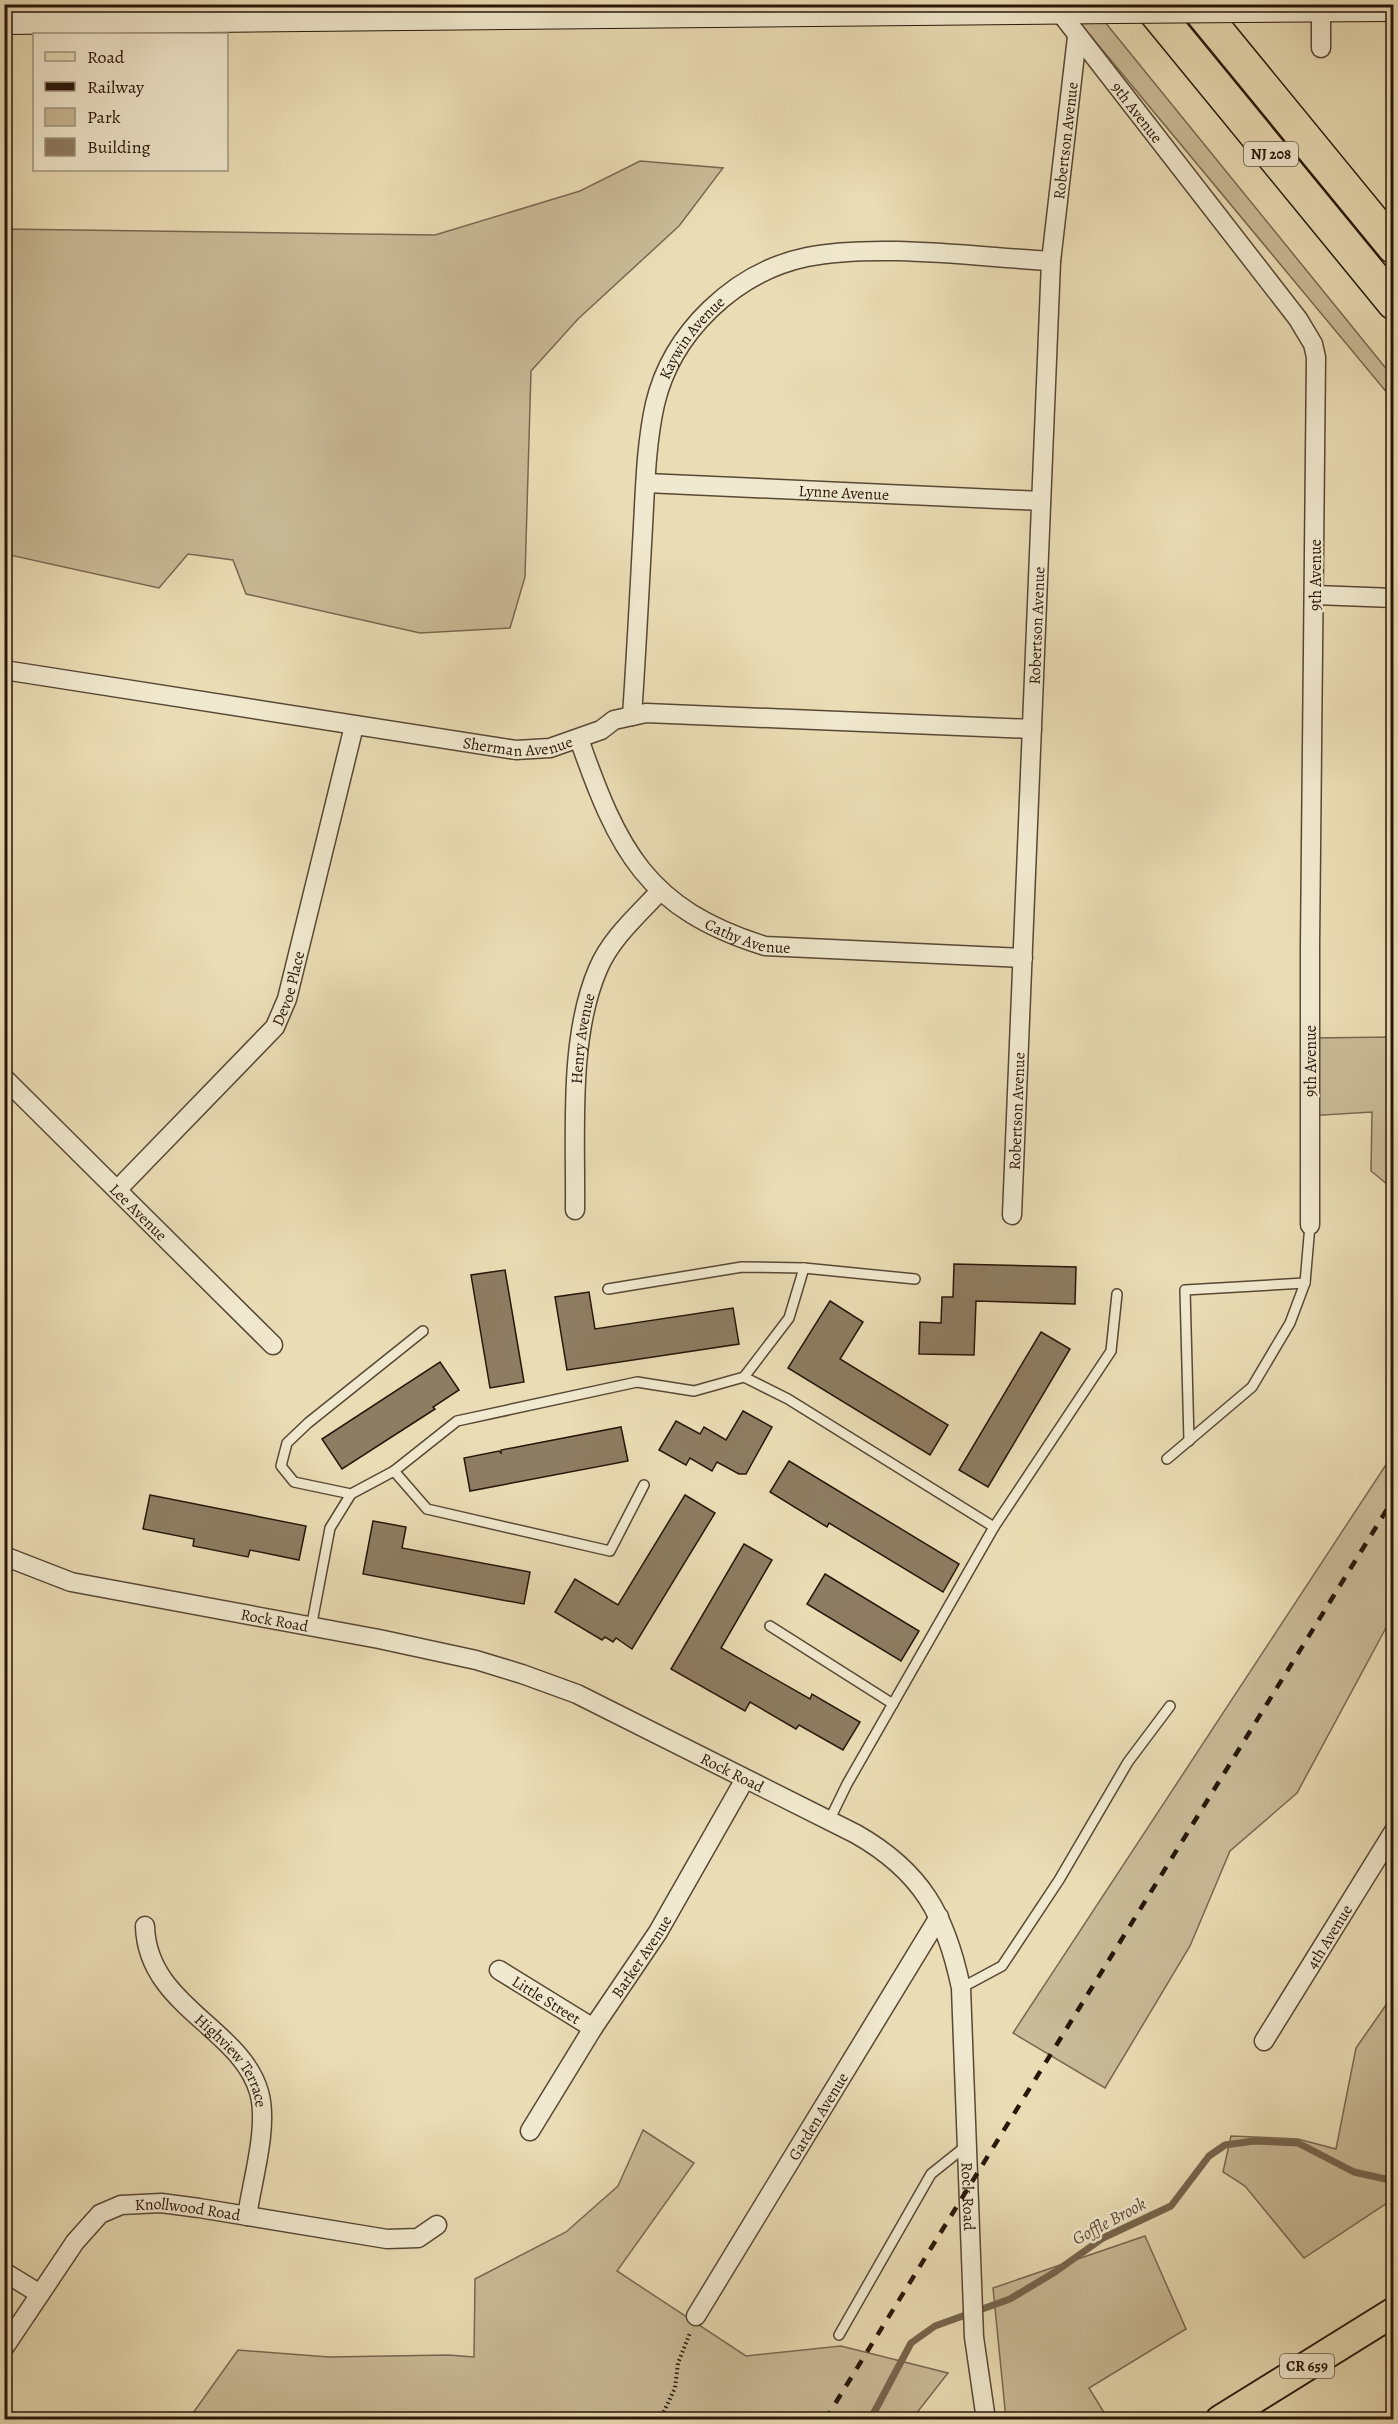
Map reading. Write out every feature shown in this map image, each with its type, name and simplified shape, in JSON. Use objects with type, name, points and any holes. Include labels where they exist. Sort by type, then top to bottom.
[{"type":"highway","name":"NJ 208","points":[[1149,4],[1394,303]]},
{"type":"highway","name":"NJ 208","points":[[1195,4],[1394,247]]},
{"type":"main road","name":"CR 659","points":[[1220,2420],[1394,2312]]},
{"type":"street","points":[[4,21],[448,11],[742,9],[1059,11],[1321,6],[1394,8]]},
{"type":"street","points":[[1321,6],[1321,48]]},
{"type":"street","name":"9th Avenue","points":[[1059,11],[1298,319],[1312,344],[1316,357],[1310,945],[1310,1225]]},
{"type":"street","name":"Robertson Avenue","points":[[1012,1215],[1051,261],[1077,37]]},
{"type":"street","name":"Kaywin Avenue","points":[[632,716],[646,483],[655,404],[670,364],[694,326],[709,309],[743,283],[764,272],[805,257],[846,252],[1051,261]]},
{"type":"street","name":"Lynne Avenue","points":[[646,483],[1041,501]]},
{"type":"street","points":[[1315,595],[1394,598]]},
{"type":"street","name":"Sherman Avenue","points":[[4,670],[516,750],[550,748],[579,739],[614,720],[646,713],[1032,729]]},
{"type":"street","name":"Devoe Place","points":[[117,1190],[275,1027],[287,999],[354,726]]},
{"type":"street","name":"Cathy Avenue","points":[[579,739],[614,828],[624,847],[660,891],[693,916],[729,935],[765,946],[1023,958]]},
{"type":"street","name":"Henry Avenue","points":[[575,1210],[578,1075],[584,1009],[598,969],[608,951],[660,891]]},
{"type":"street","name":"Lee Avenue","points":[[4,1078],[273,1345]]},
{"type":"street","name":"Rock Road","points":[[4,1556],[71,1582],[476,1660],[522,1674],[577,1694],[829,1821],[878,1847],[897,1863],[924,1891],[939,1917],[961,1988],[972,2295],[980,2383],[986,2420]]},
{"type":"street","name":"Barker Avenue","points":[[530,2131],[593,2028],[658,1932],[745,1779]]},
{"type":"street","name":"4th Avenue","points":[[1264,2041],[1394,1831]]},
{"type":"street","name":"Garden Avenue","points":[[696,2316],[939,1917]]},
{"type":"street","name":"Highview Terrace","points":[[145,1926],[145,1945],[162,1979],[244,2064],[260,2093],[261,2128],[247,2216]]},
{"type":"street","name":"Little Street","points":[[499,1970],[593,2028]]},
{"type":"street","name":"Knollwood Road","points":[[4,2348],[92,2221],[110,2208],[136,2203],[161,2203],[387,2239],[418,2238],[437,2225]]},
{"type":"street","points":[[4,2272],[40,2294]]},
{"type":"lane","points":[[1167,1460],[1252,1387],[1290,1323],[1305,1283],[1310,1225]]},
{"type":"lane","points":[[608,1289],[742,1267],[804,1268],[915,1279]]},
{"type":"lane","points":[[310,1628],[330,1528],[351,1494],[394,1472],[458,1421],[637,1382],[694,1391],[744,1377],[789,1318],[804,1268]]},
{"type":"lane","points":[[1189,1441],[1185,1290],[1305,1283]]},
{"type":"lane","points":[[829,1821],[994,1527],[1111,1351],[1117,1294]]},
{"type":"lane","points":[[351,1494],[294,1482],[281,1466],[287,1443],[308,1423],[423,1332]]},
{"type":"lane","points":[[744,1377],[788,1399],[994,1527]]},
{"type":"lane","points":[[394,1472],[426,1509],[610,1551],[644,1485]]},
{"type":"lane","points":[[770,1626],[893,1704]]},
{"type":"lane","points":[[961,1988],[1002,1966],[1059,1880],[1128,1762],[1170,1706]]},
{"type":"lane","points":[[839,2335],[931,2174],[966,2146]]},
{"type":"path","points":[[660,2420],[675,2388],[678,2363],[696,2316]]},
{"type":"green space","points":[[1070,11],[1096,11],[1393,377],[1393,400]]},
{"type":"green space","points":[[640,161],[723,168],[679,226],[578,319],[531,371],[525,577],[510,628],[420,633],[246,594],[233,560],[188,554],[159,588],[5,554],[5,229],[435,235],[580,191]]},
{"type":"green space","points":[[1393,1037],[1393,1189],[1371,1171],[1372,1112],[1307,1116],[1311,1038]]},
{"type":"green space","points":[[1393,1454],[1393,1620],[1387,1626],[1297,1793],[1230,1851],[1190,1946],[1105,2088],[1013,2033]]},
{"type":"green space","points":[[1393,1995],[1393,2199],[1304,2258],[1245,2186],[1223,2172],[1231,2136],[1298,2139],[1336,2149],[1356,2048]]},
{"type":"green space","points":[[643,2130],[694,2163],[617,2271],[746,2356],[841,2346],[948,2373],[912,2419],[188,2420],[238,2350],[329,2357],[448,2355],[474,2357],[475,2279],[566,2232],[618,2186]]},
{"type":"green space","points":[[1145,2236],[1186,2329],[1089,2388],[1108,2419],[1006,2419],[993,2288]]},
{"type":"building","points":[[954,1264],[1076,1267],[1075,1304],[976,1301],[974,1355],[919,1354],[920,1322],[941,1323],[942,1297],[953,1297]]},
{"type":"building","points":[[505,1270],[524,1382],[490,1388],[471,1275]]},
{"type":"building","points":[[589,1292],[595,1329],[733,1308],[739,1344],[567,1370],[555,1297]]},
{"type":"building","points":[[830,1301],[863,1322],[840,1359],[948,1425],[930,1455],[788,1368]]},
{"type":"building","points":[[1041,1332],[1070,1349],[988,1487],[959,1470]]},
{"type":"building","points":[[440,1362],[459,1390],[433,1407],[435,1409],[342,1469],[322,1439]]},
{"type":"building","points":[[743,1411],[772,1427],[746,1474],[739,1474],[717,1462],[712,1471],[690,1458],[686,1465],[659,1450],[676,1421],[700,1434],[704,1427],[726,1440]]},
{"type":"building","points":[[621,1427],[628,1461],[470,1491],[464,1458],[499,1451],[501,1453],[501,1450]]},
{"type":"building","points":[[789,1461],[959,1564],[943,1592],[829,1523],[827,1527],[770,1492]]},
{"type":"building","points":[[150,1495],[306,1526],[299,1560],[250,1550],[248,1557],[193,1546],[194,1539],[143,1529]]},
{"type":"building","points":[[685,1495],[715,1513],[632,1649],[616,1638],[613,1642],[605,1637],[602,1640],[555,1612],[575,1579],[618,1605]]},
{"type":"building","points":[[373,1521],[406,1527],[402,1548],[530,1572],[524,1604],[363,1574]]},
{"type":"building","points":[[744,1544],[772,1560],[721,1648],[810,1699],[812,1694],[860,1722],[843,1750],[799,1725],[796,1729],[750,1702],[745,1711],[671,1669]]},
{"type":"building","points":[[825,1574],[919,1631],[901,1661],[807,1604]]},
{"type":"waterway","name":"Goffle Brook","points":[[870,2420],[911,2343],[935,2326],[1010,2299],[1055,2272],[1103,2238],[1171,2206],[1209,2156],[1225,2145],[1254,2141],[1298,2143],[1354,2172],[1385,2179],[1394,2177]]},
{"type":"railway","points":[[825,2420],[1394,1498]]}]
